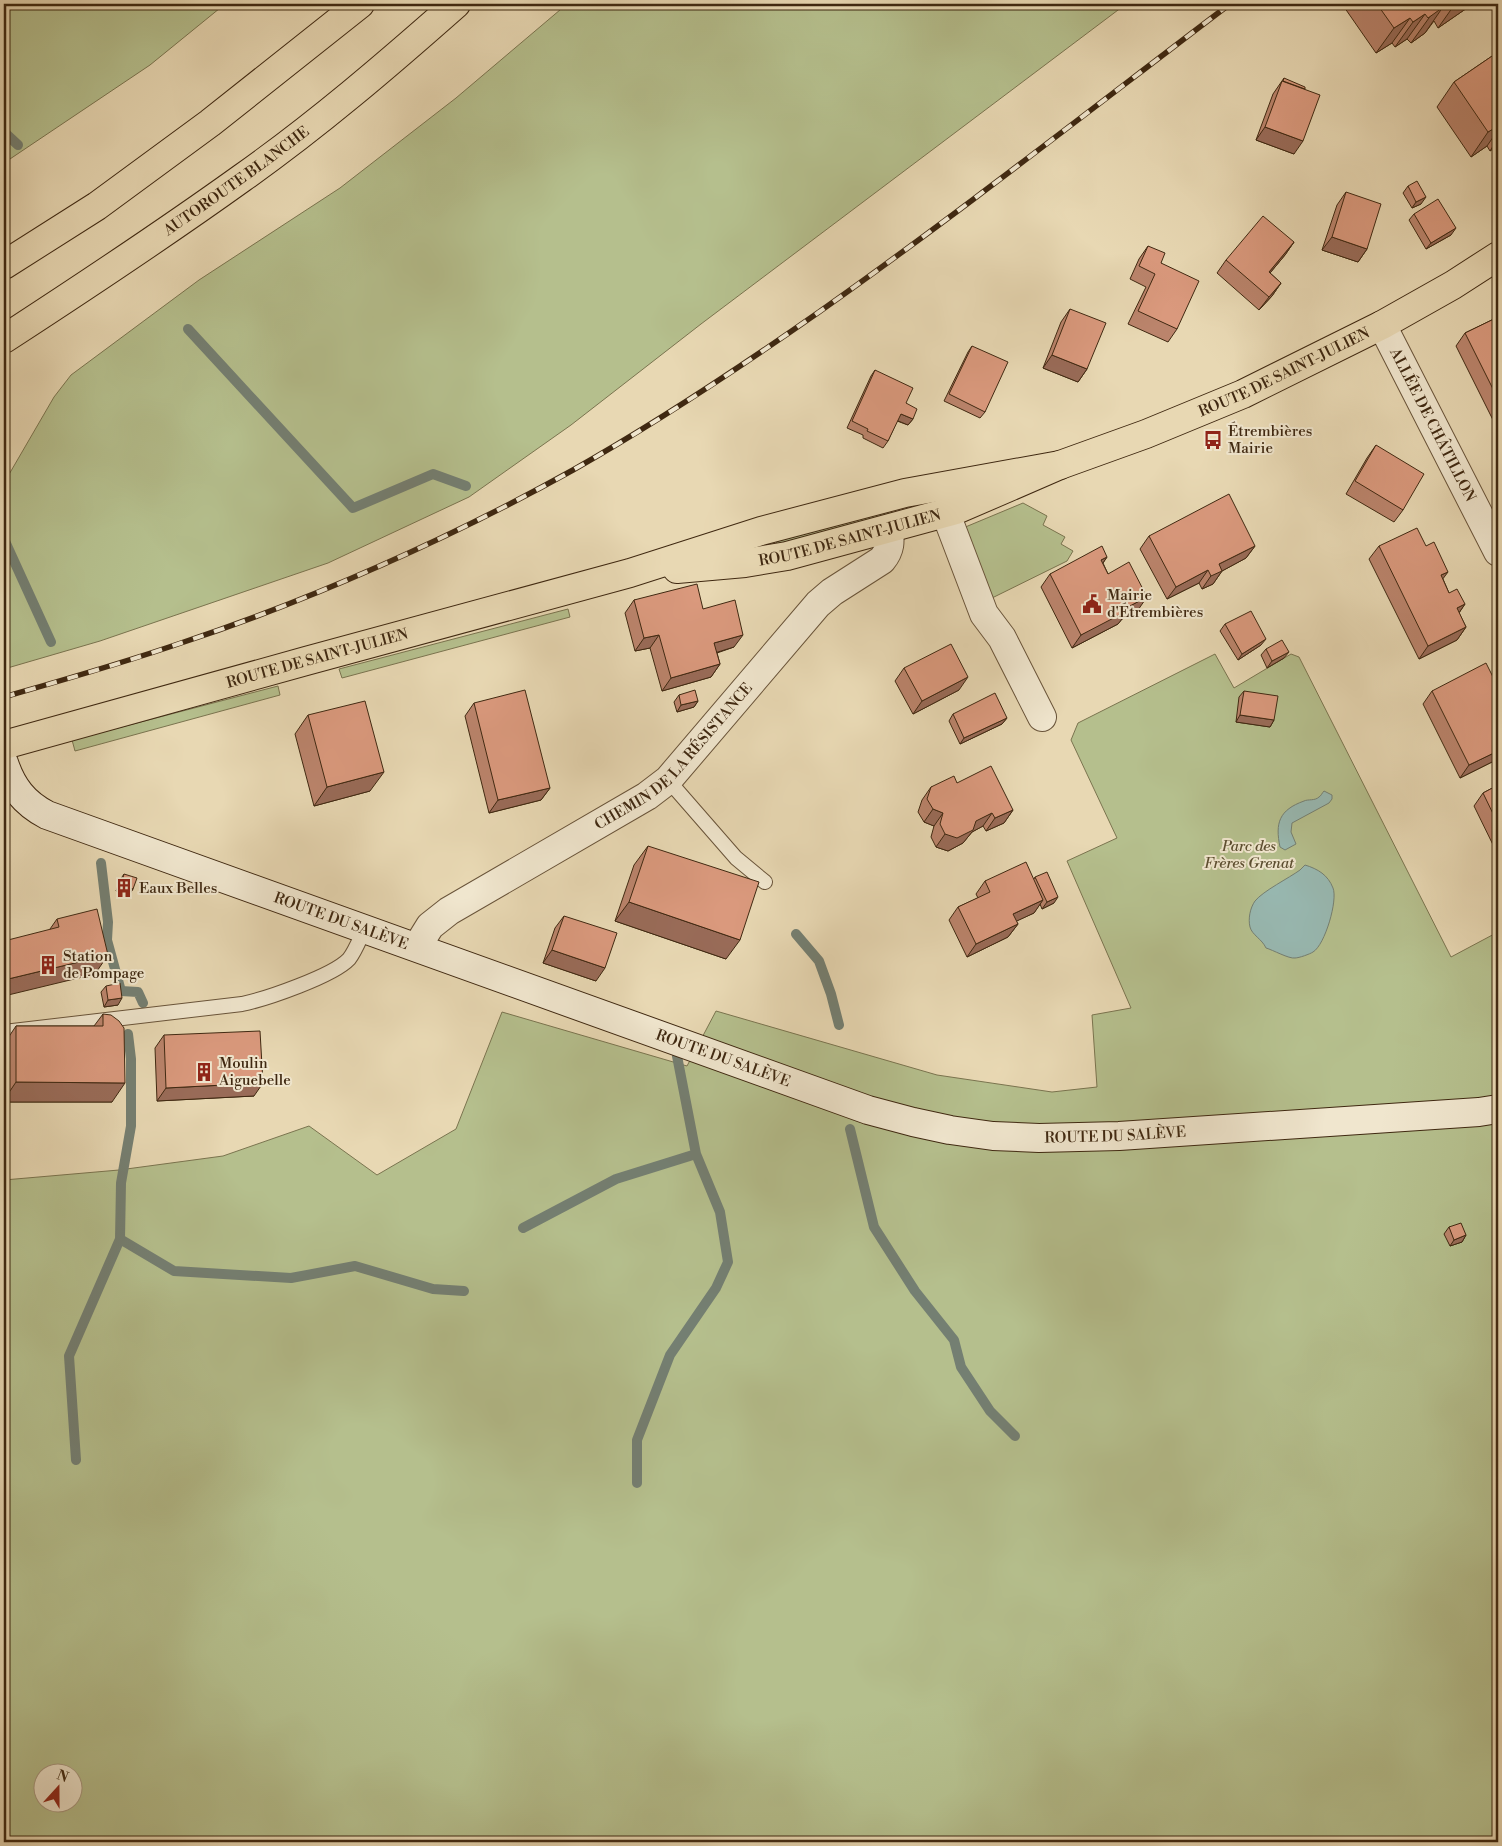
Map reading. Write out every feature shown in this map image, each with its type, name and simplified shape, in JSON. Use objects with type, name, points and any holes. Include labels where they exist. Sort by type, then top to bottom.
[{"type":"main road","points":[[4,265],[97,206],[210,123],[360,4]]},
{"type":"main road","name":"AUTOROUTE BLANCHE","points":[[4,339],[108,272],[243,178],[317,121],[456,4]]},
{"type":"main road","name":"ROUTE DE SAINT-JULIEN","points":[[630,573],[745,563],[787,556],[946,514],[1060,465],[1163,427],[1243,394],[1382,325],[1498,256]]},
{"type":"main road","name":"ROUTE DE SAINT-JULIEN","points":[[4,745],[630,573],[761,530],[905,492],[1060,465]]},
{"type":"main road","points":[[936,487],[946,514]]},
{"type":"street","name":"ALLÉE DE CHÂTILLON","points":[[1382,325],[1498,552]]},
{"type":"street","points":[[946,514],[984,614],[1002,638],[1042,717]]},
{"type":"street","name":"CHEMIN DE LA RÉSISTANCE","points":[[417,947],[430,926],[449,911],[647,796],[668,780],[818,604],[832,592],[882,560],[887,554],[890,544],[889,529]]},
{"type":"street","name":"ROUTE DU SALÈVE","points":[[4,762],[8,777],[23,799],[47,815],[366,928],[868,1110],[950,1130],[993,1136],[1040,1138],[1119,1136],[1479,1112],[1498,1109]]},
{"type":"lane","points":[[668,780],[736,858],[765,882]]},
{"type":"lane","points":[[4,1032],[223,1006],[266,999],[341,966],[354,952],[366,928]]},
{"type":"green space","points":[[4,4],[225,4],[150,65],[4,163]]},
{"type":"green space","points":[[567,4],[1126,4],[701,324],[571,425],[469,497],[328,563],[100,641],[4,669],[4,483],[54,397],[71,375],[199,280],[340,188],[456,98]]},
{"type":"green space","points":[[1023,503],[1047,516],[1043,525],[1065,537],[1061,544],[1073,551],[1067,561],[990,599],[963,528]]},
{"type":"green space","points":[[890,507],[894,518],[778,548],[775,537]]},
{"type":"green space","points":[[568,609],[570,617],[342,678],[339,669]]},
{"type":"green space","name":"Parc des Frères Grenat","points":[[1215,654],[1234,688],[1291,654],[1299,657],[1451,957],[1498,932],[1498,1842],[4,1842],[4,1180],[119,1170],[223,1156],[309,1126],[377,1175],[456,1129],[502,1012],[687,1066],[716,1011],[937,1075],[1052,1092],[1097,1087],[1092,1015],[1131,1008],[1067,861],[1117,838],[1071,740],[1078,723]]},
{"type":"green space","points":[[278,686],[280,695],[75,751],[72,740]]},
{"type":"water","points":[[1324,791],[1332,795],[1329,803],[1292,823],[1291,832],[1296,844],[1285,850],[1280,847],[1278,831],[1284,813],[1306,800],[1317,798]]},
{"type":"water","points":[[1305,865],[1314,868],[1328,879],[1333,888],[1334,902],[1326,932],[1318,948],[1307,955],[1292,958],[1266,948],[1251,930],[1249,917],[1253,904],[1259,897]]},
{"type":"building","points":[[1377,4],[1439,4],[1442,8],[1428,18],[1425,14],[1413,22],[1410,18],[1394,28]]},
{"type":"building","points":[[1498,52],[1498,126],[1488,132],[1454,82]]},
{"type":"building","points":[[1284,78],[1305,87],[1305,89],[1283,81]]},
{"type":"building","points":[[1282,81],[1320,95],[1303,141],[1265,127]]},
{"type":"building","points":[[1417,181],[1426,197],[1416,202],[1408,186]]},
{"type":"building","points":[[1346,192],[1381,204],[1367,249],[1332,237]]},
{"type":"building","points":[[1438,199],[1456,228],[1431,243],[1414,214]]},
{"type":"building","points":[[1263,216],[1294,242],[1269,272],[1281,283],[1269,297],[1226,260]]},
{"type":"building","points":[[1148,246],[1165,253],[1161,263],[1199,281],[1177,329],[1138,311],[1155,274],[1139,266]]},
{"type":"building","points":[[1070,309],[1106,323],[1087,369],[1052,355]]},
{"type":"building","points":[[1498,317],[1498,399],[1465,333]]},
{"type":"building","points":[[972,346],[1008,362],[985,412],[949,394]]},
{"type":"building","points":[[875,370],[913,388],[906,403],[917,409],[913,419],[901,414],[888,441],[852,421]]},
{"type":"building","points":[[1376,445],[1424,474],[1403,510],[1355,481]]},
{"type":"building","points":[[1229,494],[1255,546],[1219,564],[1222,571],[1211,576],[1208,570],[1176,587],[1149,536]]},
{"type":"building","points":[[1417,528],[1426,546],[1434,542],[1448,572],[1441,575],[1449,593],[1457,589],[1465,604],[1457,608],[1466,627],[1428,646],[1379,546]]},
{"type":"building","name":"Mairie d'Étrembières","points":[[1102,546],[1107,557],[1101,560],[1108,574],[1129,562],[1147,597],[1126,608],[1127,611],[1081,635],[1050,574]]},
{"type":"building","points":[[697,584],[703,609],[735,600],[743,635],[714,643],[720,664],[671,678],[659,635],[644,638],[634,600]]},
{"type":"building","points":[[1251,611],[1266,639],[1242,654],[1225,624]]},
{"type":"building","points":[[1282,640],[1289,652],[1272,661],[1266,649]]},
{"type":"building","points":[[951,644],[968,677],[922,701],[904,668]]},
{"type":"building","points":[[1486,663],[1498,687],[1498,751],[1469,765],[1432,691]]},
{"type":"building","points":[[525,690],[550,788],[498,800],[474,703]]},
{"type":"building","points":[[695,690],[698,701],[681,705],[679,695]]},
{"type":"building","points":[[1244,691],[1278,696],[1274,720],[1240,715]]},
{"type":"building","points":[[995,693],[1007,718],[964,738],[953,714]]},
{"type":"building","points":[[365,701],[384,772],[327,787],[308,715]]},
{"type":"building","points":[[991,766],[1013,810],[995,818],[992,813],[976,821],[973,830],[957,838],[945,834],[940,824],[943,813],[933,809],[927,799],[931,787],[954,776],[957,783]]},
{"type":"building","points":[[1498,785],[1498,824],[1483,793]]},
{"type":"building","points":[[648,846],[759,882],[740,940],[629,902]]},
{"type":"building","points":[[1026,862],[1043,900],[1013,914],[1018,924],[976,944],[958,907],[990,892],[985,881]]},
{"type":"building","points":[[1047,872],[1058,897],[1047,902],[1035,877]]},
{"type":"building","points":[[124,874],[137,878],[133,889],[121,885]]},
{"type":"building","points":[[97,909],[108,955],[4,980],[4,941],[59,927],[57,919]]},
{"type":"building","points":[[4,913],[9,931],[4,933]]},
{"type":"building","points":[[564,916],[617,933],[605,968],[552,950]]},
{"type":"building","points":[[120,983],[122,998],[108,1000],[106,986]]},
{"type":"building","points":[[103,1014],[111,1015],[124,1028],[125,1083],[16,1082],[16,1026],[103,1026]]},
{"type":"building","name":"Moulin Aiguebelle","points":[[260,1031],[263,1083],[166,1088],[164,1035]]},
{"type":"building","points":[[1461,1223],[1466,1235],[1454,1240],[1449,1227]]},
{"type":"waterway","points":[[4,132],[18,145]]},
{"type":"waterway","points":[[188,329],[353,508],[433,474],[466,486]]},
{"type":"waterway","points":[[4,539],[51,642]]},
{"type":"waterway","points":[[101,863],[108,922],[107,940],[121,991],[138,992],[143,1003]]},
{"type":"waterway","points":[[796,934],[819,961],[831,994],[839,1025]]},
{"type":"waterway","points":[[76,1460],[69,1356],[120,1239],[121,1183],[131,1126],[131,1059],[128,1034]]},
{"type":"waterway","points":[[523,1228],[616,1179],[696,1154],[677,1056]]},
{"type":"waterway","points":[[850,1129],[874,1227],[915,1291],[954,1340],[961,1367],[990,1411],[1015,1436]]},
{"type":"waterway","points":[[637,1483],[637,1440],[670,1355],[716,1288],[728,1262],[720,1212],[696,1154]]},
{"type":"waterway","points":[[120,1239],[174,1271],[291,1278],[355,1266],[433,1289],[464,1291]]},
{"type":"railway","points":[[4,697],[159,650],[281,607],[381,566],[479,520],[573,470],[698,394],[819,312],[975,198],[1230,4]]},
{"type":"place","name":"Étrembières Mairie","points":[[1213,440]]},
{"type":"place","name":"Mairie d'Étrembières","points":[[1092,604]]},
{"type":"place","name":"Eaux Belles","points":[[124,888]]},
{"type":"place","name":"Station de Pompage","points":[[48,965]]},
{"type":"place","name":"Moulin Aiguebelle","points":[[204,1072]]}]
